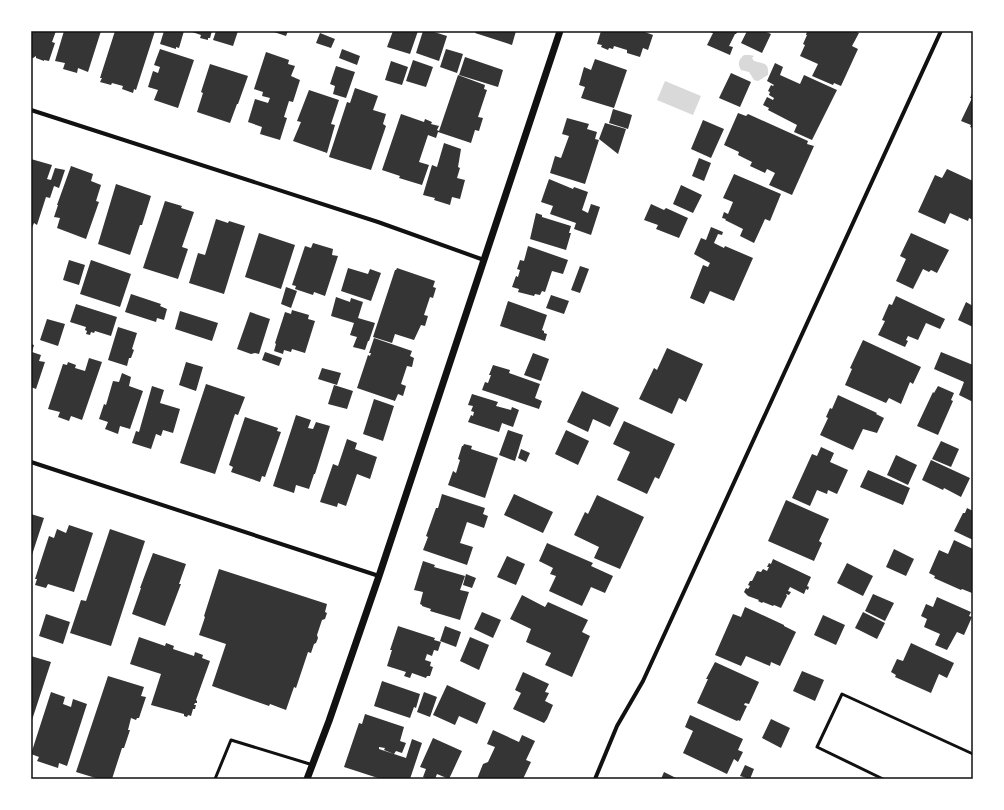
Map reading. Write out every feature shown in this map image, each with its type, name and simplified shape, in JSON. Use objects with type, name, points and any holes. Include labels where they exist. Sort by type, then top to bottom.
[{"type":"street","points":[[307,779],[379,576],[560,31]]},
{"type":"street","points":[[594,779],[617,726],[642,681],[941,31]]},
{"type":"street","points":[[31,110],[378,222],[484,260]]},
{"type":"street","points":[[31,462],[379,576]]},
{"type":"lane","points":[[883,779],[817,747],[842,694],[973,754]]},
{"type":"lane","points":[[215,779],[231,740],[313,765]]},
{"type":"shaded area","points":[[744,55],[754,56],[752,58],[754,61],[765,64],[768,68],[768,75],[758,81],[754,80],[749,72],[741,70],[739,62]]},
{"type":"shaded area","points":[[665,81],[701,96],[693,115],[657,100]]},
{"type":"building","points":[[31,31],[56,31],[52,42],[55,43],[49,61],[36,58],[36,56],[31,58]]},
{"type":"building","points":[[64,31],[101,31],[88,72],[78,68],[77,73],[63,69],[65,63],[55,61]]},
{"type":"building","points":[[115,31],[155,31],[136,90],[134,89],[133,93],[122,89],[123,86],[100,82]]},
{"type":"building","points":[[164,31],[184,31],[179,48],[176,47],[176,49],[160,44]]},
{"type":"building","points":[[189,31],[212,31],[208,40],[200,38],[201,35]]},
{"type":"building","points":[[216,31],[238,31],[233,46],[213,40]]},
{"type":"building","points":[[271,31],[288,31],[286,36]]},
{"type":"building","points":[[393,31],[418,31],[410,54],[387,47]]},
{"type":"building","points":[[423,31],[431,31],[447,36],[439,61],[416,53]]},
{"type":"building","points":[[476,31],[516,31],[512,45],[475,33]]},
{"type":"building","points":[[601,31],[642,31],[653,35],[648,50],[643,48],[640,57],[627,53],[627,50],[614,46],[613,49],[609,48],[608,50],[601,47],[602,45],[597,44]]},
{"type":"building","points":[[708,31],[738,31],[729,46],[733,47],[730,55],[707,45],[713,33]]},
{"type":"building","points":[[747,31],[764,31],[771,34],[762,53],[741,43]]},
{"type":"building","points":[[807,31],[855,31],[859,33],[852,46],[858,49],[841,86],[834,83],[833,85],[812,76],[818,64],[800,56],[805,45],[803,44]]},
{"type":"building","points":[[320,33],[335,39],[331,48],[316,43]]},
{"type":"building","points":[[160,49],[194,60],[178,108],[154,100],[158,90],[148,87],[153,71],[158,73],[160,67],[154,65]]},
{"type":"building","points":[[342,49],[360,56],[357,65],[339,58]]},
{"type":"building","points":[[446,49],[463,54],[457,73],[440,67]]},
{"type":"building","points":[[266,52],[289,60],[288,64],[295,66],[291,76],[300,80],[293,102],[289,101],[284,117],[287,118],[280,140],[260,134],[262,127],[248,122],[255,99],[268,103],[270,98],[262,96],[263,92],[254,89]]},
{"type":"building","points":[[465,57],[503,70],[498,87],[459,75]]},
{"type":"building","points":[[595,59],[627,70],[614,108],[581,98],[585,87],[579,85],[584,67],[591,70]]},
{"type":"building","points":[[413,60],[433,67],[426,87],[406,81]]},
{"type":"building","points":[[391,61],[408,67],[402,85],[385,80]]},
{"type":"building","points":[[775,63],[783,67],[780,75],[800,84],[804,75],[837,90],[812,140],[794,132],[797,125],[768,110],[769,108],[763,105],[767,97],[773,100],[774,98],[769,95],[770,92],[768,91],[771,85],[774,85],[767,81]]},
{"type":"building","points":[[210,64],[248,76],[230,123],[197,112],[203,93],[201,92]]},
{"type":"building","points":[[336,66],[355,72],[346,98],[333,94],[335,86],[330,84]]},
{"type":"building","points":[[731,73],[751,82],[740,107],[719,98]]},
{"type":"building","points":[[458,75],[485,85],[484,89],[487,90],[478,117],[483,118],[479,131],[475,130],[471,143],[438,132],[436,138],[428,135],[419,162],[429,165],[422,185],[399,178],[400,176],[382,170],[401,114],[424,122],[425,119],[432,122],[431,124],[439,126],[437,130],[439,131]]},
{"type":"building","points":[[355,88],[378,96],[373,110],[386,114],[383,124],[386,126],[371,170],[329,157],[347,102],[350,103]]},
{"type":"building","points":[[309,90],[339,100],[331,124],[335,125],[327,153],[293,141],[301,122],[297,121]]},
{"type":"building","points":[[973,92],[973,128],[970,127],[971,125],[961,121],[972,98],[970,98]]},
{"type":"building","points":[[613,109],[632,115],[628,129],[609,123]]},
{"type":"building","points":[[738,113],[746,116],[748,114],[808,141],[807,144],[814,146],[792,195],[769,185],[775,173],[767,169],[765,173],[750,166],[752,162],[738,155],[739,152],[724,145]]},
{"type":"building","points":[[567,118],[589,124],[587,129],[597,132],[595,139],[599,140],[585,184],[550,173],[555,156],[561,158],[569,136],[562,134]]},
{"type":"building","points":[[703,120],[724,129],[711,158],[691,149]]},
{"type":"building","points":[[605,123],[626,129],[618,154],[599,139]]},
{"type":"building","points":[[444,143],[461,149],[458,167],[460,168],[457,178],[465,180],[460,199],[452,197],[450,205],[434,200],[435,198],[423,195],[432,165],[437,167]]},
{"type":"building","points":[[699,158],[711,163],[704,181],[692,176]]},
{"type":"building","points":[[31,159],[52,165],[47,179],[51,180],[55,168],[65,170],[59,188],[54,186],[50,198],[46,197],[37,225],[34,223],[31,230]]},
{"type":"building","points":[[71,166],[93,174],[91,181],[101,185],[96,201],[99,202],[86,239],[57,228],[60,218],[54,217]]},
{"type":"building","points":[[947,169],[973,181],[973,220],[969,218],[968,221],[950,213],[945,224],[918,212],[935,175],[942,178]]},
{"type":"building","points":[[734,174],[781,194],[770,221],[765,219],[754,243],[740,236],[743,229],[722,218],[724,212],[728,214],[733,202],[723,198]]},
{"type":"building","points":[[549,179],[573,189],[574,187],[588,192],[582,210],[588,213],[591,204],[600,207],[591,235],[574,229],[576,223],[550,214],[553,206],[541,202]]},
{"type":"building","points":[[116,184],[151,196],[142,225],[140,225],[130,255],[98,244]]},
{"type":"building","points":[[681,185],[702,195],[693,213],[673,204]]},
{"type":"building","points":[[165,201],[182,206],[181,208],[194,212],[182,247],[188,249],[178,279],[143,268]]},
{"type":"building","points":[[651,204],[664,210],[666,208],[688,218],[679,238],[656,229],[658,225],[644,220]]},
{"type":"building","points":[[536,213],[542,215],[542,217],[571,226],[569,233],[571,233],[566,250],[530,239]]},
{"type":"building","points":[[216,219],[245,226],[224,294],[189,283],[198,253],[205,255]]},
{"type":"building","points":[[711,227],[723,232],[722,235],[718,234],[714,243],[753,258],[734,301],[710,291],[704,304],[690,298],[703,265],[708,267],[710,263],[694,254],[701,238],[706,240]]},
{"type":"building","points":[[259,233],[295,245],[281,289],[245,277]]},
{"type":"building","points":[[911,233],[949,250],[937,273],[931,270],[929,272],[923,269],[913,289],[896,281],[906,259],[900,256]]},
{"type":"building","points":[[313,243],[333,249],[332,255],[338,256],[325,296],[314,292],[313,295],[295,289],[296,286],[292,285],[305,246],[311,248]]},
{"type":"building","points":[[528,246],[568,260],[563,274],[552,271],[545,292],[542,291],[540,295],[535,294],[534,296],[518,292],[519,289],[512,287],[516,276],[518,277],[520,270],[517,269],[520,260],[524,261]]},
{"type":"building","points":[[69,260],[85,265],[79,285],[63,280]]},
{"type":"building","points":[[91,260],[131,274],[120,307],[80,294]]},
{"type":"building","points":[[580,266],[589,269],[580,293],[571,290]]},
{"type":"building","points":[[348,268],[368,274],[370,269],[381,273],[371,301],[341,291]]},
{"type":"building","points":[[397,268],[435,281],[433,287],[436,288],[433,298],[430,297],[424,315],[428,316],[425,326],[421,325],[414,340],[395,334],[392,343],[373,337],[395,270]]},
{"type":"building","points":[[286,287],[297,291],[291,308],[281,304]]},
{"type":"building","points":[[131,294],[161,304],[160,306],[167,309],[164,320],[157,318],[156,322],[125,312]]},
{"type":"building","points":[[551,295],[569,301],[564,314],[546,308]]},
{"type":"building","points":[[896,296],[945,319],[940,329],[926,323],[918,340],[908,336],[906,340],[908,341],[905,347],[878,335],[885,321],[882,320],[889,304],[892,305]]},
{"type":"building","points":[[336,297],[350,302],[351,298],[363,302],[358,318],[375,323],[365,350],[353,347],[357,337],[350,335],[354,323],[331,316]]},
{"type":"building","points":[[508,301],[547,315],[542,330],[547,334],[545,341],[500,326]]},
{"type":"building","points":[[966,302],[973,306],[973,327],[958,320]]},
{"type":"building","points":[[76,304],[117,317],[111,336],[95,331],[94,333],[91,332],[90,335],[86,334],[86,327],[70,322]]},
{"type":"building","points":[[292,310],[309,315],[308,319],[315,321],[305,353],[292,349],[291,352],[284,350],[283,354],[274,351],[275,343],[285,312],[291,314]]},
{"type":"building","points":[[180,311],[218,323],[212,341],[175,329]]},
{"type":"building","points":[[250,312],[270,319],[259,354],[251,354],[237,349]]},
{"type":"building","points":[[47,319],[65,324],[58,346],[40,340]]},
{"type":"building","points":[[118,327],[137,333],[132,349],[134,350],[131,358],[129,358],[127,366],[108,360]]},
{"type":"building","points":[[374,338],[412,351],[410,356],[414,358],[412,367],[407,366],[401,384],[406,386],[403,396],[398,394],[395,401],[357,388],[368,355],[370,356],[371,353],[369,353]]},
{"type":"building","points":[[863,340],[921,367],[913,384],[910,382],[901,404],[889,398],[886,403],[845,385],[852,369],[850,368]]},
{"type":"building","points":[[31,344],[34,345],[32,352],[41,355],[39,361],[45,362],[36,389],[31,387]]},
{"type":"building","points":[[667,348],[703,364],[686,402],[679,398],[672,414],[639,399],[654,368],[657,370]]},
{"type":"building","points":[[265,352],[282,358],[279,366],[262,360]]},
{"type":"building","points":[[941,352],[973,365],[973,402],[959,395],[964,382],[934,369]]},
{"type":"building","points":[[533,353],[549,359],[541,381],[524,375]]},
{"type":"building","points":[[89,358],[102,362],[82,420],[71,416],[69,421],[58,417],[60,412],[48,409],[63,364],[67,365],[68,362],[76,365],[75,368],[85,371]]},
{"type":"building","points":[[186,362],[203,367],[196,391],[179,385]]},
{"type":"building","points":[[493,365],[510,370],[509,373],[540,384],[535,398],[542,401],[539,409],[482,390],[485,382],[488,383]]},
{"type":"building","points":[[322,368],[341,373],[337,385],[318,379]]},
{"type":"building","points":[[122,373],[131,377],[129,386],[143,391],[130,429],[120,426],[118,434],[105,429],[108,422],[99,419],[104,404],[106,405],[113,381],[119,382]]},
{"type":"building","points":[[206,384],[245,397],[238,415],[235,414],[215,474],[180,463]]},
{"type":"building","points":[[334,385],[353,391],[347,409],[328,404]]},
{"type":"building","points":[[152,386],[164,390],[160,403],[180,409],[173,433],[163,430],[161,436],[156,434],[151,449],[132,443],[136,431],[139,432]]},
{"type":"building","points":[[938,386],[954,393],[951,400],[953,401],[938,435],[917,426],[933,392],[934,393]]},
{"type":"building","points":[[582,391],[619,408],[610,427],[593,419],[588,432],[567,422]]},
{"type":"building","points":[[472,394],[498,402],[496,406],[511,410],[512,407],[519,410],[513,427],[502,423],[499,432],[468,422],[471,415],[473,416],[474,412],[471,411],[473,406],[468,405]]},
{"type":"building","points":[[838,395],[877,413],[876,414],[884,418],[877,433],[863,429],[853,450],[820,435],[828,418],[826,417],[830,408],[832,409]]},
{"type":"building","points":[[374,399],[394,406],[383,441],[363,434]]},
{"type":"building","points":[[296,415],[311,420],[308,428],[313,429],[316,422],[330,426],[309,489],[296,485],[294,493],[273,486]]},
{"type":"building","points":[[245,417],[278,428],[277,431],[281,432],[265,477],[262,476],[260,482],[231,472],[233,467],[229,465]]},
{"type":"building","points":[[624,421],[675,444],[659,479],[655,477],[647,494],[617,480],[630,452],[613,444]]},
{"type":"building","points":[[508,430],[523,435],[515,461],[499,455]]},
{"type":"building","points":[[566,430],[589,441],[578,465],[555,454]]},
{"type":"building","points":[[347,439],[357,443],[355,449],[377,457],[370,479],[357,474],[346,506],[338,503],[337,507],[320,502],[333,464],[338,466]]},
{"type":"building","points":[[941,441],[959,449],[951,467],[932,459]]},
{"type":"building","points":[[464,444],[472,446],[471,449],[498,458],[485,498],[448,485],[453,471],[456,473],[460,460],[458,459]]},
{"type":"building","points":[[821,447],[834,453],[830,462],[848,470],[837,494],[828,490],[827,494],[817,490],[810,506],[792,498],[812,454],[817,456]]},
{"type":"building","points":[[521,449],[530,453],[526,462],[518,458]]},
{"type":"building","points":[[896,455],[917,465],[908,485],[887,475]]},
{"type":"building","points":[[931,460],[970,478],[961,497],[944,488],[943,490],[922,480]]},
{"type":"building","points":[[868,470],[910,488],[903,505],[860,487]]},
{"type":"building","points":[[442,494],[485,508],[483,514],[488,516],[484,528],[467,522],[460,543],[473,547],[467,565],[423,550],[428,537],[426,536],[436,508],[438,508]]},
{"type":"building","points":[[514,494],[553,512],[543,533],[504,515]]},
{"type":"building","points":[[597,495],[644,517],[620,569],[594,558],[599,547],[574,535],[585,512],[588,514]]},
{"type":"building","points":[[786,500],[829,519],[819,541],[822,543],[814,561],[768,541]]},
{"type":"building","points":[[967,508],[973,511],[973,540],[954,531]]},
{"type":"building","points":[[31,514],[44,518],[31,558]]},
{"type":"building","points":[[69,525],[93,533],[74,592],[48,584],[46,588],[35,585],[37,579],[35,579],[49,536],[54,538],[57,529],[66,533]]},
{"type":"building","points":[[110,529],[145,541],[111,646],[70,633],[81,600],[86,601]]},
{"type":"building","points":[[954,540],[973,549],[972,593],[962,589],[961,590],[934,578],[935,576],[929,573],[939,550],[948,554]]},
{"type":"building","points":[[547,543],[593,563],[591,566],[613,576],[605,593],[591,587],[582,606],[549,591],[556,576],[550,574],[553,568],[539,561]]},
{"type":"building","points":[[894,549],[914,559],[906,576],[886,567]]},
{"type":"building","points":[[153,553],[186,564],[179,584],[181,584],[165,626],[132,614]]},
{"type":"building","points":[[507,556],[525,564],[516,585],[497,577]]},
{"type":"building","points":[[773,559],[811,577],[807,586],[809,587],[808,590],[806,589],[804,594],[790,587],[788,591],[791,592],[789,595],[786,594],[787,596],[781,608],[763,602],[762,603],[758,601],[759,600],[748,596],[744,592],[746,588],[748,589],[750,586],[748,585],[750,581],[752,581],[757,571],[761,572],[763,569],[767,571],[769,563],[771,564]]},
{"type":"building","points":[[423,561],[435,565],[434,567],[465,576],[460,590],[469,592],[460,620],[430,611],[431,609],[420,604],[423,592],[414,590]]},
{"type":"building","points":[[847,563],[873,576],[863,596],[837,583]]},
{"type":"building","points":[[219,569],[327,604],[325,612],[327,613],[325,619],[322,620],[317,635],[318,638],[311,653],[308,652],[296,688],[294,687],[286,710],[270,704],[269,706],[212,686],[226,644],[199,635]]},
{"type":"building","points":[[466,574],[476,578],[472,588],[463,585]]},
{"type":"building","points":[[873,594],[894,603],[885,621],[865,611]]},
{"type":"building","points":[[522,595],[545,607],[548,602],[588,620],[582,632],[590,636],[572,677],[545,665],[551,653],[526,642],[531,629],[510,619]]},
{"type":"building","points":[[937,597],[971,612],[969,616],[972,617],[964,635],[957,632],[947,650],[935,645],[940,634],[924,627],[927,619],[921,616],[926,604],[933,607]]},
{"type":"building","points":[[745,607],[796,632],[780,666],[771,662],[770,666],[746,656],[741,666],[715,655],[733,614],[741,617]]},
{"type":"building","points":[[482,612],[501,620],[493,638],[474,629]]},
{"type":"building","points":[[863,612],[885,623],[877,639],[855,628]]},
{"type":"building","points":[[46,614],[70,622],[63,644],[39,636]]},
{"type":"building","points":[[823,615],[845,625],[836,645],[814,635]]},
{"type":"building","points":[[398,626],[435,638],[434,640],[441,642],[438,651],[434,650],[432,656],[427,654],[425,660],[431,662],[430,666],[433,667],[430,676],[427,676],[426,678],[412,673],[410,678],[404,676],[406,672],[387,666],[392,650],[390,650]]},
{"type":"building","points":[[445,626],[461,632],[456,647],[440,641]]},
{"type":"building","points":[[139,637],[165,646],[166,643],[174,646],[173,649],[194,656],[195,652],[203,655],[202,658],[210,661],[196,700],[197,703],[194,705],[196,705],[195,709],[193,709],[191,716],[188,715],[187,717],[184,716],[184,714],[151,705],[161,674],[130,664]]},
{"type":"building","points":[[470,637],[489,645],[479,670],[460,661]]},
{"type":"building","points":[[911,643],[954,663],[947,678],[939,674],[931,693],[895,677],[896,675],[891,672],[897,659],[903,661]]},
{"type":"building","points":[[31,656],[51,662],[31,723]]},
{"type":"building","points":[[715,662],[759,682],[749,704],[745,703],[744,705],[747,706],[740,721],[697,703],[708,679],[706,679]]},
{"type":"building","points":[[802,671],[824,680],[815,701],[793,691]]},
{"type":"building","points":[[523,672],[549,684],[545,692],[549,693],[545,701],[553,705],[544,723],[513,709],[521,693],[515,690]]},
{"type":"building","points":[[108,676],[144,687],[141,696],[146,697],[139,718],[136,720],[131,718],[128,730],[130,730],[124,748],[122,748],[112,779],[99,779],[76,772]]},
{"type":"building","points":[[382,681],[420,694],[416,708],[414,707],[410,718],[374,706]]},
{"type":"building","points":[[447,685],[486,703],[477,724],[459,716],[455,725],[433,715]]},
{"type":"building","points":[[51,692],[65,697],[63,704],[71,707],[73,699],[87,704],[67,766],[59,763],[58,768],[37,761],[39,757],[31,754]]},
{"type":"building","points":[[424,692],[437,697],[430,717],[417,712]]},
{"type":"building","points":[[365,714],[404,727],[400,741],[406,743],[402,753],[396,751],[394,754],[406,758],[412,739],[422,743],[410,779],[381,779],[344,767],[359,723],[362,724]],"holes":[[[379,747],[385,748],[384,750],[394,754],[379,749]]]},
{"type":"building","points":[[690,715],[743,739],[738,750],[743,752],[738,762],[734,759],[727,774],[683,753],[693,731],[685,727]]},
{"type":"building","points":[[771,719],[790,728],[781,748],[762,738]]},
{"type":"building","points":[[493,730],[519,742],[522,735],[535,741],[526,760],[531,762],[523,779],[477,779],[483,764],[488,762],[495,747],[487,744]]},
{"type":"building","points":[[433,738],[462,751],[449,779],[437,774],[435,779],[423,777],[426,769],[420,767]]},
{"type":"building","points":[[745,765],[754,769],[750,779],[740,776]]},
{"type":"building","points":[[664,772],[678,779],[661,779]]}]
